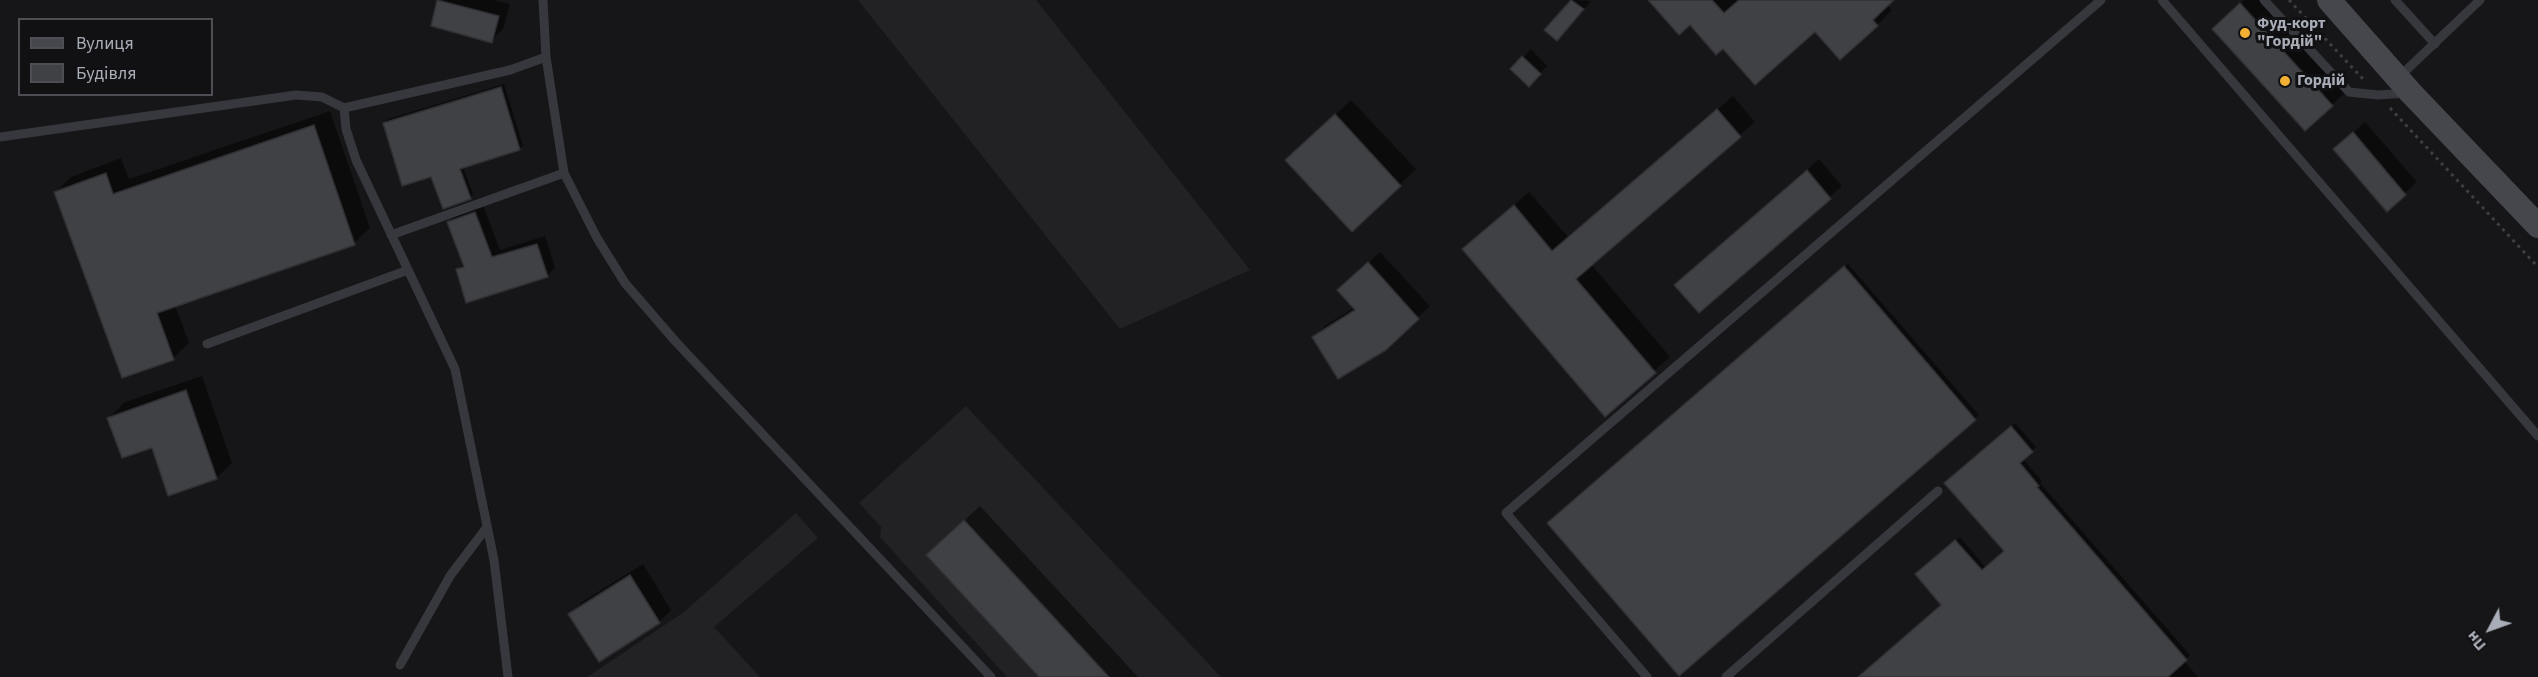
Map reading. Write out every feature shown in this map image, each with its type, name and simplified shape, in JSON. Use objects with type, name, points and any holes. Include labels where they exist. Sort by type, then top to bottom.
[{"type":"main road","points":[[2329,0],[2404,86],[2538,226]]},
{"type":"lane","points":[[543,0],[546,57],[564,173],[597,238],[625,283],[676,342],[991,677]]},
{"type":"lane","points":[[1647,677],[1506,513],[2101,0]]},
{"type":"lane","points":[[2162,0],[2538,436]]},
{"type":"lane","points":[[2264,0],[2349,92],[2378,95],[2404,86],[2435,44],[2480,0]]},
{"type":"lane","points":[[2395,0],[2435,44]]},
{"type":"lane","points":[[0,137],[296,94],[322,97],[344,108],[510,70],[546,57]]},
{"type":"lane","points":[[344,108],[346,129],[356,160],[455,369],[488,527],[508,677]]},
{"type":"lane","points":[[392,235],[564,173]]},
{"type":"lane","points":[[207,344],[408,270]]},
{"type":"lane","points":[[1726,677],[1938,491]]},
{"type":"lane","points":[[400,665],[450,576],[488,527]]},
{"type":"path","points":[[2289,0],[2538,267]]},
{"type":"shaded area","points":[[858,0],[1036,0],[1250,270],[1120,329]]},
{"type":"shaded area","points":[[966,406],[1221,677],[1007,677],[880,537],[881,527],[859,503]]},
{"type":"shaded area","points":[[796,513],[818,538],[714,627],[760,677],[587,677],[684,612]]},
{"type":"building","points":[[437,0],[499,16],[492,43],[431,26]]},
{"type":"building","points":[[1571,0],[1584,9],[1557,41],[1544,30]]},
{"type":"building","points":[[1648,0],[1712,0],[1724,13],[1739,0],[1894,0],[1873,20],[1878,26],[1840,60],[1815,32],[1755,85],[1723,49],[1716,55],[1690,25],[1679,35]]},
{"type":"building","name":"Гордій","points":[[2240,3],[2333,106],[2305,131],[2212,29]]},
{"type":"building","points":[[1522,56],[1541,74],[1529,87],[1510,69]]},
{"type":"building","points":[[501,87],[520,150],[460,169],[471,199],[443,209],[431,177],[402,186],[383,123]]},
{"type":"building","points":[[1717,109],[1741,137],[1576,279],[1656,373],[1605,417],[1462,249],[1514,205],[1552,251]]},
{"type":"building","points":[[1335,114],[1401,186],[1352,232],[1285,160]]},
{"type":"building","points":[[314,125],[355,245],[157,313],[174,360],[122,378],[54,192],[106,173],[113,194]]},
{"type":"building","points":[[2353,132],[2406,195],[2387,212],[2333,149]]},
{"type":"building","points":[[1807,170],[1831,199],[1699,313],[1674,285]]},
{"type":"building","points":[[475,212],[492,257],[537,244],[548,277],[466,303],[456,269],[464,267],[447,222]]},
{"type":"building","points":[[1368,262],[1419,319],[1386,350],[1338,379],[1312,337],[1355,310],[1337,290]]},
{"type":"building","points":[[1844,266],[1976,420],[1679,676],[1547,523]]},
{"type":"building","points":[[186,390],[217,479],[168,496],[152,448],[122,458],[107,418]]},
{"type":"building","points":[[2011,426],[2033,452],[2020,463],[2039,486],[2037,487],[2187,660],[2168,677],[1858,677],[1941,605],[1915,574],[1955,540],[1982,570],[2004,551],[1944,483]]},
{"type":"building","points":[[964,520],[1109,677],[1039,677],[926,555]]},
{"type":"building","points":[[630,575],[660,623],[599,662],[568,614]]},
{"type":"place","name":"Фуд-корт \"Гордій\"","points":[[2245,33]]},
{"type":"place","name":"Гордій","points":[[2285,81]]}]
